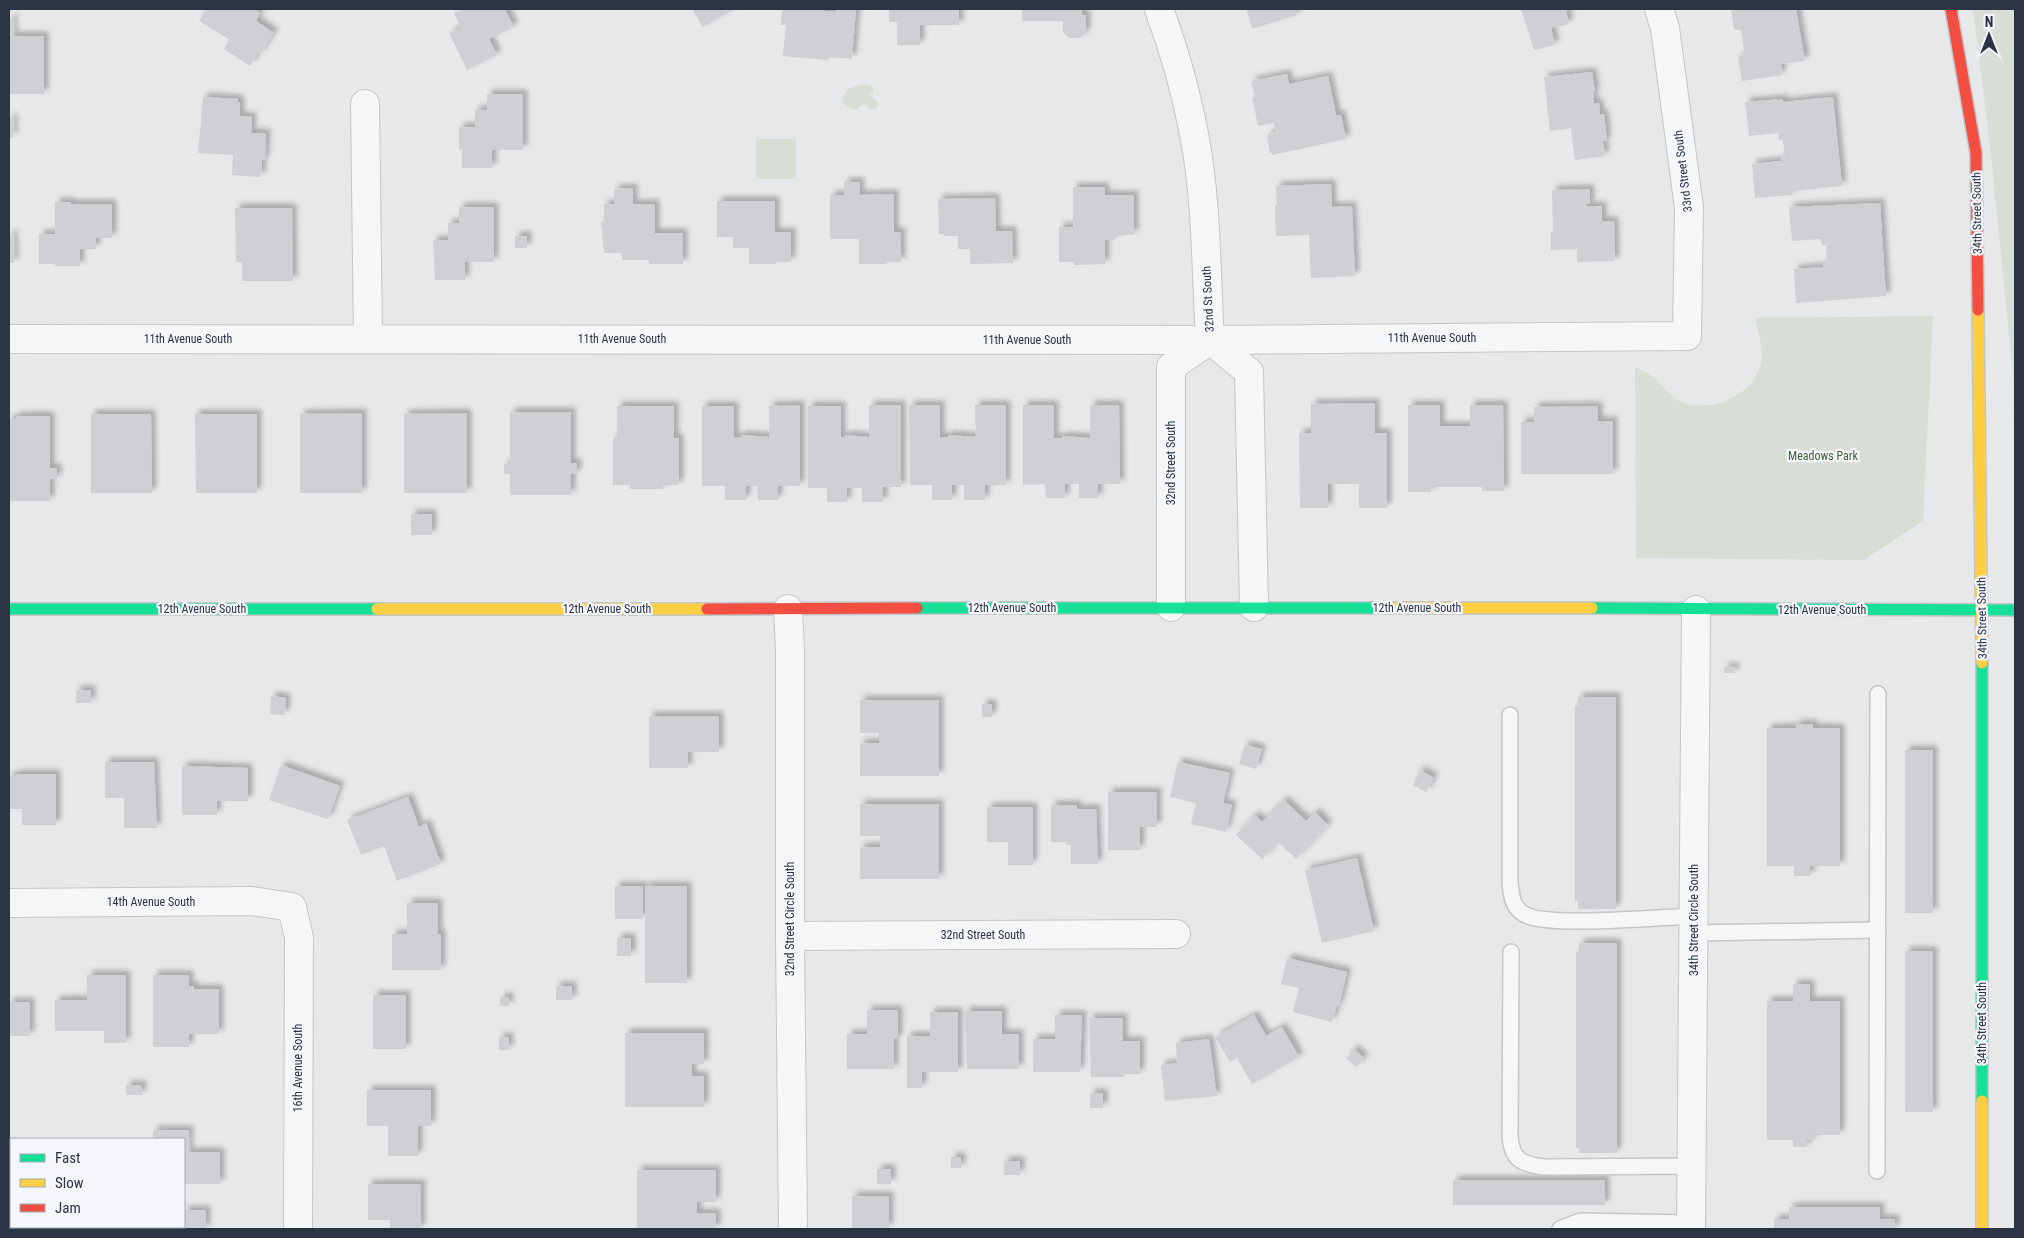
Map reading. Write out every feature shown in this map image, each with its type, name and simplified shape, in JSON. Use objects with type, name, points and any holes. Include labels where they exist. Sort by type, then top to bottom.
[{"type":"street","name":"32nd St South","points":[[1159,9],[1175,52],[1194,135],[1204,222],[1210,340],[1249,372],[1254,607]]},
{"type":"street","name":"33rd Street South","points":[[1659,9],[1665,28],[1689,208],[1686,336]]},
{"type":"street","name":"34th Street South","points":[[1951,9],[1976,153],[1982,610],[1982,1229]]},
{"type":"street","points":[[365,104],[368,339]]},
{"type":"street","name":"11th Avenue South","points":[[9,339],[1210,340],[1686,336]]},
{"type":"street","name":"32nd Street South","points":[[1171,607],[1171,367],[1210,340]]},
{"type":"street","name":"12th Avenue South","points":[[9,609],[788,610],[1254,607],[2015,610]]},
{"type":"street","name":"32nd Street Circle South","points":[[788,610],[790,650],[793,1229]]},
{"type":"street","name":"34th Street Circle South","points":[[1691,1226],[1696,610]]},
{"type":"street","name":"14th Avenue South","points":[[9,903],[252,901],[292,908]]},
{"type":"street","name":"16th Avenue South","points":[[292,908],[299,938],[298,1229]]},
{"type":"street","name":"32nd Street South","points":[[790,936],[1176,934]]},
{"type":"lane","points":[[1877,1171],[1878,694]]},
{"type":"lane","points":[[1510,715],[1510,884],[1514,905],[1532,919],[1878,930]]},
{"type":"lane","points":[[1511,952],[1510,1136],[1511,1148],[1517,1158],[1530,1165],[1544,1167],[1692,1166]]},
{"type":"lane","points":[[1560,1229],[1580,1221],[1691,1226]]},
{"type":"green space","points":[[1973,9],[2015,9],[2015,510],[2013,374],[1989,137]]},
{"type":"green space","points":[[868,84],[873,88],[873,92],[869,94],[877,101],[877,108],[871,110],[866,105],[862,105],[855,110],[845,106],[842,99],[849,88]]},
{"type":"green space","points":[[756,139],[796,139],[796,179],[756,179]]},
{"type":"green space","name":"Meadows Park","points":[[1933,316],[1923,521],[1864,560],[1636,558],[1635,367],[1652,376],[1679,401],[1695,405],[1707,405],[1729,400],[1748,387],[1755,378],[1760,367],[1762,355],[1755,318]]},
{"type":"building","points":[[206,9],[253,9],[260,13],[256,21],[274,33],[260,54],[258,52],[250,66],[224,49],[230,40],[199,21]]},
{"type":"building","points":[[463,9],[505,9],[514,27],[489,39],[497,55],[467,70],[449,33],[461,28],[454,13]]},
{"type":"building","points":[[692,9],[734,9],[703,27]]},
{"type":"building","points":[[782,9],[825,9],[824,11],[836,12],[836,9],[856,10],[852,59],[829,57],[828,60],[783,56],[786,25],[781,25]]},
{"type":"building","points":[[889,9],[959,9],[959,25],[920,25],[920,45],[897,45],[897,22],[889,22]]},
{"type":"building","points":[[1022,9],[1082,9],[1082,15],[1086,15],[1086,32],[1080,38],[1069,38],[1063,32],[1063,21],[1022,21]]},
{"type":"building","points":[[1248,9],[1295,9],[1297,15],[1252,29]]},
{"type":"building","points":[[1521,9],[1571,9],[1566,11],[1569,24],[1551,28],[1555,45],[1534,50]]},
{"type":"building","points":[[1731,9],[1796,9],[1805,61],[1781,64],[1782,75],[1742,81],[1738,57],[1745,55],[1741,30],[1734,30]]},
{"type":"building","points":[[9,19],[13,19],[13,36],[44,36],[44,94],[9,94]]},
{"type":"building","points":[[1592,72],[1595,92],[1593,92],[1594,104],[1599,103],[1600,115],[1604,114],[1607,141],[1603,141],[1605,156],[1575,160],[1571,128],[1550,131],[1544,77]]},
{"type":"building","points":[[1287,74],[1289,84],[1328,76],[1336,115],[1341,115],[1346,139],[1272,155],[1270,153],[1267,137],[1268,134],[1276,132],[1274,123],[1258,126],[1251,81]]},
{"type":"building","points":[[487,94],[523,94],[523,150],[492,150],[492,168],[462,168],[462,150],[459,150],[459,127],[475,127],[475,110],[487,110]]},
{"type":"building","points":[[203,97],[238,99],[238,102],[240,102],[240,116],[252,117],[251,133],[266,133],[265,160],[262,160],[261,177],[232,175],[233,155],[198,153]]},
{"type":"building","points":[[1833,97],[1842,186],[1792,191],[1793,195],[1755,198],[1752,164],[1781,161],[1781,157],[1785,156],[1783,140],[1779,140],[1778,133],[1749,136],[1745,102],[1783,99],[1783,102]]},
{"type":"building","points":[[9,118],[13,118],[13,138],[9,138]]},
{"type":"building","points":[[844,182],[860,182],[860,195],[894,194],[894,232],[901,232],[901,262],[859,264],[859,239],[830,239],[830,195],[844,195]]},
{"type":"building","points":[[1331,184],[1332,207],[1352,206],[1355,276],[1311,278],[1309,235],[1276,236],[1276,186]]},
{"type":"building","points":[[1073,187],[1105,187],[1105,195],[1134,195],[1134,235],[1115,235],[1115,240],[1105,240],[1105,264],[1074,265],[1074,262],[1059,262],[1059,227],[1073,227]]},
{"type":"building","points":[[633,188],[633,204],[655,204],[655,233],[683,233],[683,264],[649,264],[649,260],[622,260],[622,253],[604,253],[601,222],[604,222],[604,204],[614,204],[614,189]]},
{"type":"building","points":[[1590,189],[1590,204],[1587,204],[1587,206],[1602,206],[1602,221],[1614,221],[1615,261],[1577,262],[1577,249],[1551,250],[1551,232],[1553,232],[1552,190]]},
{"type":"building","points":[[995,198],[996,231],[1012,231],[1013,263],[970,264],[970,249],[958,249],[958,236],[939,234],[938,199]]},
{"type":"building","points":[[717,201],[775,201],[775,232],[791,232],[791,262],[749,264],[749,248],[733,248],[733,237],[717,237]]},
{"type":"building","points":[[55,202],[112,204],[112,238],[96,238],[96,249],[80,249],[80,266],[39,264],[39,234],[55,234]]},
{"type":"building","points":[[1880,203],[1886,296],[1796,303],[1794,269],[1823,267],[1823,262],[1827,262],[1826,245],[1822,246],[1821,239],[1792,241],[1789,207]]},
{"type":"building","points":[[459,207],[494,207],[494,262],[465,262],[465,280],[435,280],[433,240],[448,240],[448,223],[459,223]]},
{"type":"building","points":[[235,208],[292,208],[293,281],[242,281],[242,262],[236,262]]},
{"type":"building","points":[[9,235],[13,235],[14,263],[9,263]]},
{"type":"building","points":[[515,236],[527,236],[527,248],[515,248]]},
{"type":"building","points":[[1375,403],[1375,433],[1387,433],[1387,508],[1359,508],[1359,484],[1328,484],[1328,508],[1300,508],[1299,433],[1311,433],[1311,404]]},
{"type":"building","points":[[800,405],[800,486],[778,486],[778,500],[758,500],[757,486],[746,486],[746,500],[725,500],[725,486],[702,486],[702,406],[734,406],[734,438],[741,437],[741,435],[769,437],[769,406]]},
{"type":"building","points":[[869,405],[901,405],[901,487],[883,487],[883,502],[862,502],[862,488],[847,488],[847,502],[827,502],[827,488],[808,488],[808,406],[841,406],[841,437],[845,437],[845,435],[869,437]]},
{"type":"building","points":[[909,405],[940,405],[940,437],[948,437],[948,435],[976,437],[975,405],[1006,405],[1006,485],[985,485],[985,500],[964,500],[964,485],[952,485],[952,500],[932,500],[932,485],[910,485]]},
{"type":"building","points":[[1023,405],[1054,405],[1054,438],[1062,438],[1062,436],[1090,438],[1090,405],[1119,405],[1120,484],[1098,484],[1098,498],[1079,498],[1079,484],[1065,484],[1065,498],[1046,498],[1045,484],[1023,485]]},
{"type":"building","points":[[1408,405],[1440,405],[1440,426],[1470,426],[1470,405],[1503,405],[1504,491],[1482,491],[1482,487],[1431,487],[1431,492],[1408,492]]},
{"type":"building","points":[[617,406],[674,406],[674,438],[679,438],[679,485],[663,485],[663,489],[630,489],[630,485],[613,485],[613,438],[617,438]]},
{"type":"building","points":[[1598,406],[1598,421],[1613,421],[1613,474],[1521,474],[1521,422],[1534,422],[1534,407]]},
{"type":"building","points":[[510,412],[571,412],[571,463],[577,463],[577,474],[571,474],[571,495],[510,495],[510,474],[504,474],[504,464],[510,464]]},
{"type":"building","points":[[362,413],[362,493],[300,493],[300,414]]},
{"type":"building","points":[[467,413],[467,493],[404,493],[404,414]]},
{"type":"building","points":[[91,414],[151,414],[152,493],[91,493]]},
{"type":"building","points":[[195,414],[257,414],[257,493],[196,493]]},
{"type":"building","points":[[16,416],[50,416],[50,468],[57,468],[57,479],[50,479],[50,501],[9,501],[9,419],[16,419]]},
{"type":"building","points":[[411,514],[432,514],[432,535],[411,535]]},
{"type":"building","points":[[1724,667],[1735,667],[1735,673],[1724,673]]},
{"type":"building","points":[[76,690],[91,690],[91,703],[76,703]]},
{"type":"building","points":[[271,696],[286,698],[285,715],[270,714]]},
{"type":"building","points":[[1578,697],[1616,697],[1616,909],[1578,909],[1578,901],[1575,901],[1575,706],[1578,706]]},
{"type":"building","points":[[860,700],[939,700],[939,776],[860,776],[860,743],[879,743],[879,733],[860,733]]},
{"type":"building","points":[[982,704],[992,704],[992,717],[982,717]]},
{"type":"building","points":[[649,716],[719,716],[719,752],[688,752],[688,768],[649,768]]},
{"type":"building","points":[[1796,724],[1813,724],[1813,728],[1840,728],[1840,866],[1810,866],[1810,876],[1794,876],[1794,866],[1767,866],[1767,728],[1796,728]]},
{"type":"building","points":[[1245,745],[1262,749],[1256,769],[1239,764]]},
{"type":"building","points":[[1905,750],[1933,750],[1933,913],[1905,913]]},
{"type":"building","points":[[105,762],[154,762],[157,828],[124,828],[124,798],[105,798]]},
{"type":"building","points":[[1178,762],[1230,773],[1223,803],[1232,805],[1226,832],[1191,824],[1196,803],[1170,797]]},
{"type":"building","points":[[281,765],[340,786],[328,819],[269,800]]},
{"type":"building","points":[[182,766],[248,768],[248,801],[217,801],[217,815],[182,815]]},
{"type":"building","points":[[1420,770],[1434,778],[1426,792],[1413,785]]},
{"type":"building","points":[[56,774],[56,825],[22,825],[22,809],[9,809],[9,776]]},
{"type":"building","points":[[1108,792],[1157,792],[1157,827],[1140,827],[1140,850],[1108,850]]},
{"type":"building","points":[[408,797],[419,827],[426,823],[441,864],[397,881],[384,846],[361,855],[347,820]]},
{"type":"building","points":[[1284,800],[1306,821],[1315,812],[1328,825],[1296,859],[1278,842],[1262,859],[1236,835],[1255,815],[1262,822]]},
{"type":"building","points":[[860,804],[939,804],[939,879],[860,879],[860,847],[880,847],[880,836],[860,836]]},
{"type":"building","points":[[1051,805],[1077,805],[1077,809],[1096,809],[1098,864],[1071,864],[1071,845],[1066,845],[1066,842],[1051,842]]},
{"type":"building","points":[[987,807],[1033,807],[1033,865],[1008,865],[1008,842],[987,842]]},
{"type":"building","points":[[1357,858],[1374,931],[1322,943],[1305,870]]},
{"type":"building","points":[[615,886],[643,886],[643,919],[615,919]]},
{"type":"building","points":[[645,886],[687,886],[687,983],[645,983]]},
{"type":"building","points":[[407,903],[438,903],[438,934],[441,934],[441,970],[392,970],[392,934],[407,934]]},
{"type":"building","points":[[617,938],[631,938],[631,956],[617,956]]},
{"type":"building","points":[[1579,943],[1617,943],[1617,1153],[1579,1153],[1579,1148],[1576,1148],[1576,952],[1579,952]]},
{"type":"building","points":[[1905,951],[1933,951],[1933,1112],[1905,1112]]},
{"type":"building","points":[[1287,958],[1347,972],[1339,1006],[1337,1005],[1332,1022],[1293,1012],[1299,988],[1281,984]]},
{"type":"building","points":[[87,975],[126,975],[126,1043],[104,1043],[104,1031],[55,1031],[55,1000],[87,1000]]},
{"type":"building","points":[[153,975],[189,975],[189,986],[194,986],[194,989],[219,989],[219,1034],[189,1034],[189,1047],[153,1047]]},
{"type":"building","points":[[1793,984],[1810,984],[1810,1001],[1840,1001],[1840,1135],[1813,1135],[1813,1140],[1807,1140],[1807,1147],[1793,1147],[1793,1140],[1767,1140],[1767,1001],[1793,1001]]},
{"type":"building","points":[[556,986],[572,986],[572,1000],[556,1000]]},
{"type":"building","points":[[373,995],[406,995],[406,1049],[373,1049]]},
{"type":"building","points":[[500,997],[509,997],[509,1006],[500,1006]]},
{"type":"building","points":[[9,1002],[30,1002],[30,1036],[9,1036]]},
{"type":"building","points":[[867,1010],[898,1010],[898,1039],[894,1039],[894,1069],[847,1069],[847,1034],[867,1034]]},
{"type":"building","points":[[965,1011],[1002,1011],[1002,1034],[1019,1034],[1019,1069],[967,1069]]},
{"type":"building","points":[[930,1012],[958,1012],[958,1072],[922,1072],[922,1088],[907,1088],[907,1036],[930,1036]]},
{"type":"building","points":[[1055,1015],[1082,1015],[1080,1072],[1033,1072],[1033,1039],[1055,1039]]},
{"type":"building","points":[[1254,1015],[1266,1036],[1282,1027],[1299,1057],[1252,1084],[1237,1058],[1230,1062],[1215,1037]]},
{"type":"building","points":[[1089,1018],[1123,1018],[1123,1041],[1140,1041],[1140,1074],[1124,1074],[1124,1077],[1091,1077]]},
{"type":"building","points":[[625,1033],[704,1033],[704,1064],[692,1064],[692,1076],[704,1076],[704,1107],[625,1107]]},
{"type":"building","points":[[499,1037],[509,1037],[509,1050],[499,1050]]},
{"type":"building","points":[[1209,1039],[1217,1096],[1165,1101],[1161,1065],[1177,1063],[1176,1043]]},
{"type":"building","points":[[1354,1049],[1364,1058],[1356,1067],[1346,1058]]},
{"type":"building","points":[[126,1085],[142,1085],[142,1095],[126,1095]]},
{"type":"building","points":[[367,1090],[431,1090],[431,1126],[418,1126],[418,1156],[388,1156],[388,1126],[367,1126]]},
{"type":"building","points":[[1090,1093],[1103,1093],[1103,1108],[1090,1108]]},
{"type":"building","points":[[153,1130],[189,1130],[189,1152],[220,1152],[220,1184],[185,1184],[185,1138],[153,1138]]},
{"type":"building","points":[[951,1157],[961,1157],[961,1168],[951,1168]]},
{"type":"building","points":[[1004,1161],[1020,1161],[1020,1175],[1004,1175]]},
{"type":"building","points":[[877,1169],[891,1169],[891,1184],[877,1184]]},
{"type":"building","points":[[637,1170],[716,1170],[716,1202],[697,1202],[697,1213],[716,1213],[716,1229],[637,1229]]},
{"type":"building","points":[[1453,1180],[1605,1180],[1605,1205],[1453,1205]]},
{"type":"building","points":[[368,1184],[421,1184],[421,1229],[390,1229],[390,1220],[368,1220]]},
{"type":"building","points":[[852,1196],[889,1196],[889,1228],[852,1228]]},
{"type":"building","points":[[9,1198],[10,1228],[28,1229],[9,1229]]},
{"type":"building","points":[[1789,1207],[1880,1207],[1880,1219],[1895,1219],[1895,1229],[1774,1229],[1774,1219],[1789,1219]]},
{"type":"building","points":[[185,1210],[206,1210],[206,1229],[173,1229],[185,1228]]},
{"type":"traffic: fast","points":[[917,608],[1387,608]]},
{"type":"traffic: fast","points":[[1592,608],[2015,610]]},
{"type":"traffic: fast","points":[[9,609],[377,609]]},
{"type":"traffic: fast","points":[[1982,663],[1982,1101]]},
{"type":"traffic: slow","points":[[1978,310],[1982,663]]},
{"type":"traffic: slow","points":[[1387,608],[1592,608]]},
{"type":"traffic: slow","points":[[377,609],[707,609]]},
{"type":"traffic: slow","points":[[1982,1101],[1982,1229]]},
{"type":"traffic: jam","points":[[1951,9],[1976,153],[1978,310]]},
{"type":"traffic: jam","points":[[707,609],[917,608]]}]
